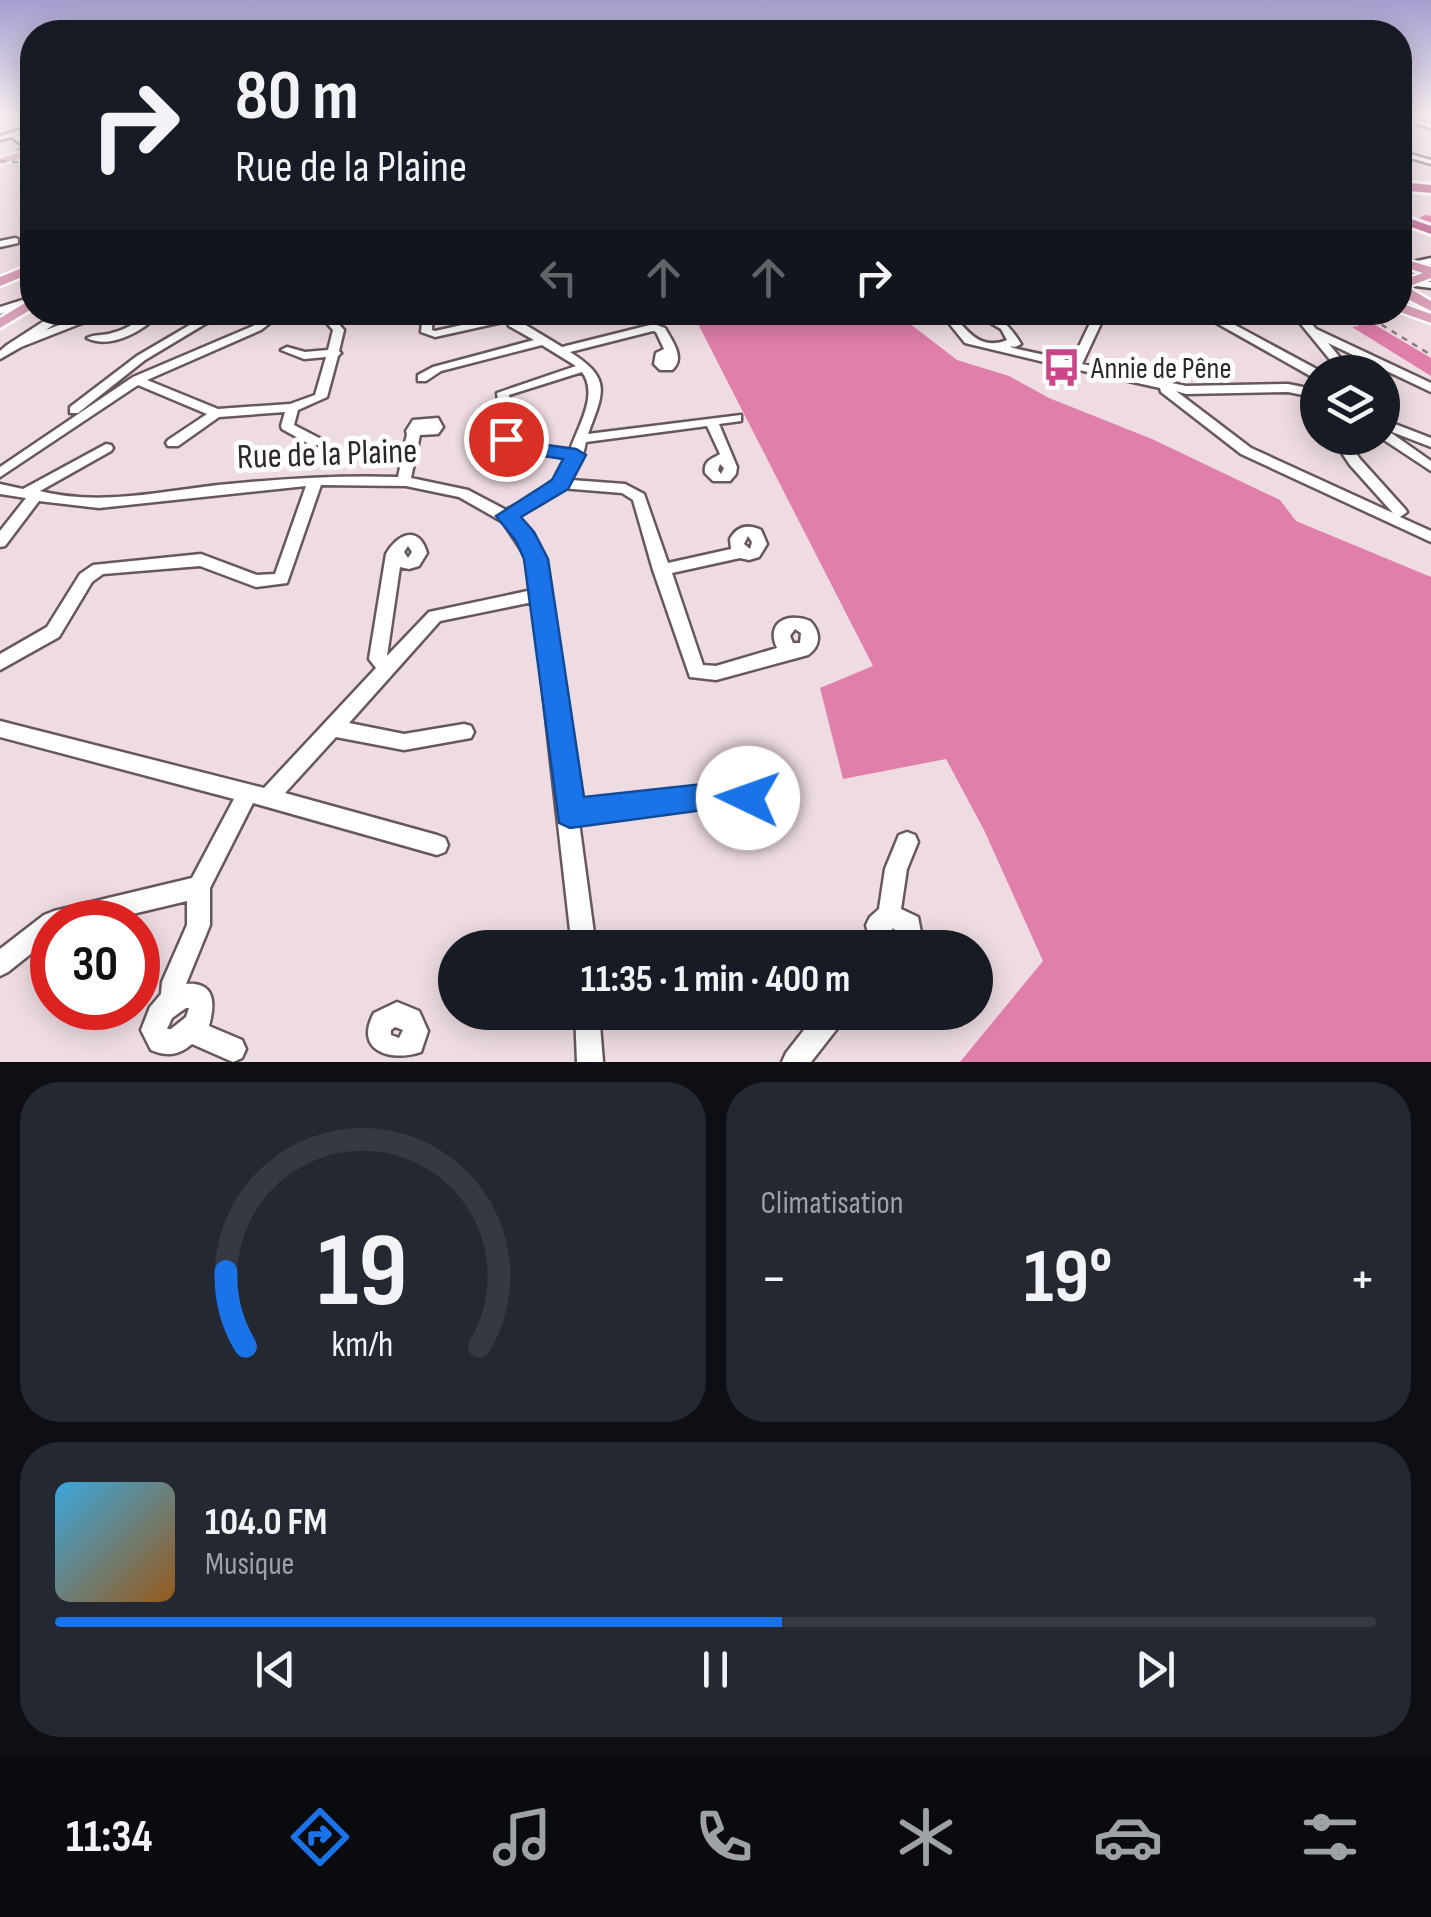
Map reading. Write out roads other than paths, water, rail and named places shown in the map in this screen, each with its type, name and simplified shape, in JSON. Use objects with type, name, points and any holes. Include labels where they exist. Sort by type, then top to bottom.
[{"type":"street","points":[[0,244],[15,241]]},
{"type":"street","points":[[5,352],[46,325]]},
{"type":"street","points":[[5,352],[72,325]]},
{"type":"street","points":[[92,338],[114,337],[141,325]]},
{"type":"street","points":[[60,430],[58,422],[141,358],[198,325]]},
{"type":"street","points":[[0,473],[137,380],[261,325]]},
{"type":"street","points":[[137,380],[216,414],[292,408],[322,397],[339,330],[334,325]]},
{"type":"street","points":[[426,325],[431,334],[474,325]]},
{"type":"street","points":[[507,516],[561,484],[576,455],[597,392],[596,380],[585,367],[517,325]]},
{"type":"street","points":[[956,325],[969,341],[1012,345],[1037,358],[1161,386],[1300,393]]},
{"type":"street","points":[[1001,325],[1012,345]]},
{"type":"street","points":[[1074,368],[1095,325]]},
{"type":"street","points":[[1226,325],[1300,365]]},
{"type":"street","points":[[1306,325],[1332,355]]},
{"type":"street","points":[[558,351],[654,327],[661,330],[673,356]]},
{"type":"street","points":[[1312,332],[1431,388]]},
{"type":"street","points":[[422,378],[437,369],[540,342]]},
{"type":"street","points":[[287,350],[304,356],[334,353]]},
{"type":"street","points":[[576,455],[509,444],[504,393],[585,367]]},
{"type":"street","points":[[1161,386],[1246,451],[1431,536]]},
{"type":"street","points":[[292,408],[286,424],[316,442]]},
{"type":"street","points":[[173,443],[216,414]]},
{"type":"street","points":[[582,439],[737,418]]},
{"type":"street","points":[[712,422],[726,462]]},
{"type":"street","points":[[1400,431],[1431,443]]},
{"type":"street","points":[[404,480],[414,433]]},
{"type":"street","points":[[1400,440],[1431,468]]},
{"type":"street","points":[[0,542],[31,494],[106,448]]},
{"type":"street","points":[[1350,455],[1400,512]]},
{"type":"street","name":"Rue de la Plaine","points":[[0,489],[97,503],[404,480],[458,490],[507,516],[532,548],[542,594],[582,930]]},
{"type":"street","points":[[0,663],[53,632],[86,578],[99,569],[201,560],[256,581],[281,579],[314,484]]},
{"type":"street","points":[[561,484],[635,493],[696,672],[716,673],[798,650]]},
{"type":"street","points":[[661,570],[744,552]]},
{"type":"street","points":[[388,667],[378,659],[394,554]]},
{"type":"street","points":[[173,1000],[174,982],[198,926],[199,887],[258,795],[333,728],[440,613],[542,594]]},
{"type":"street","points":[[0,728],[437,845]]},
{"type":"street","points":[[333,728],[404,742],[464,732]]},
{"type":"street","points":[[570,813],[749,793]]},
{"type":"street","points":[[879,930],[878,925],[889,916],[896,869],[907,842]]},
{"type":"street","points":[[146,900],[199,887]]},
{"type":"street","points":[[889,916],[910,925],[910,930]]},
{"type":"street","points":[[0,964],[30,941]]},
{"type":"street","points":[[194,995],[202,1003],[200,1017],[191,1031],[167,1043],[156,1036],[159,1014],[173,1000],[194,995]]},
{"type":"street","points":[[589,1030],[590,1062]]},
{"type":"street","points":[[796,1062],[820,1030]]},
{"type":"street","points":[[191,1031],[234,1050]]},
{"type":"waterway","points":[[1425,218],[1431,220]]},
{"type":"waterway","points":[[1412,272],[1422,275]]},
{"type":"railway","points":[[1382,325],[1431,355]]},
{"type":"place","name":"Annie de Pêne","points":[[1061,368]]}]
